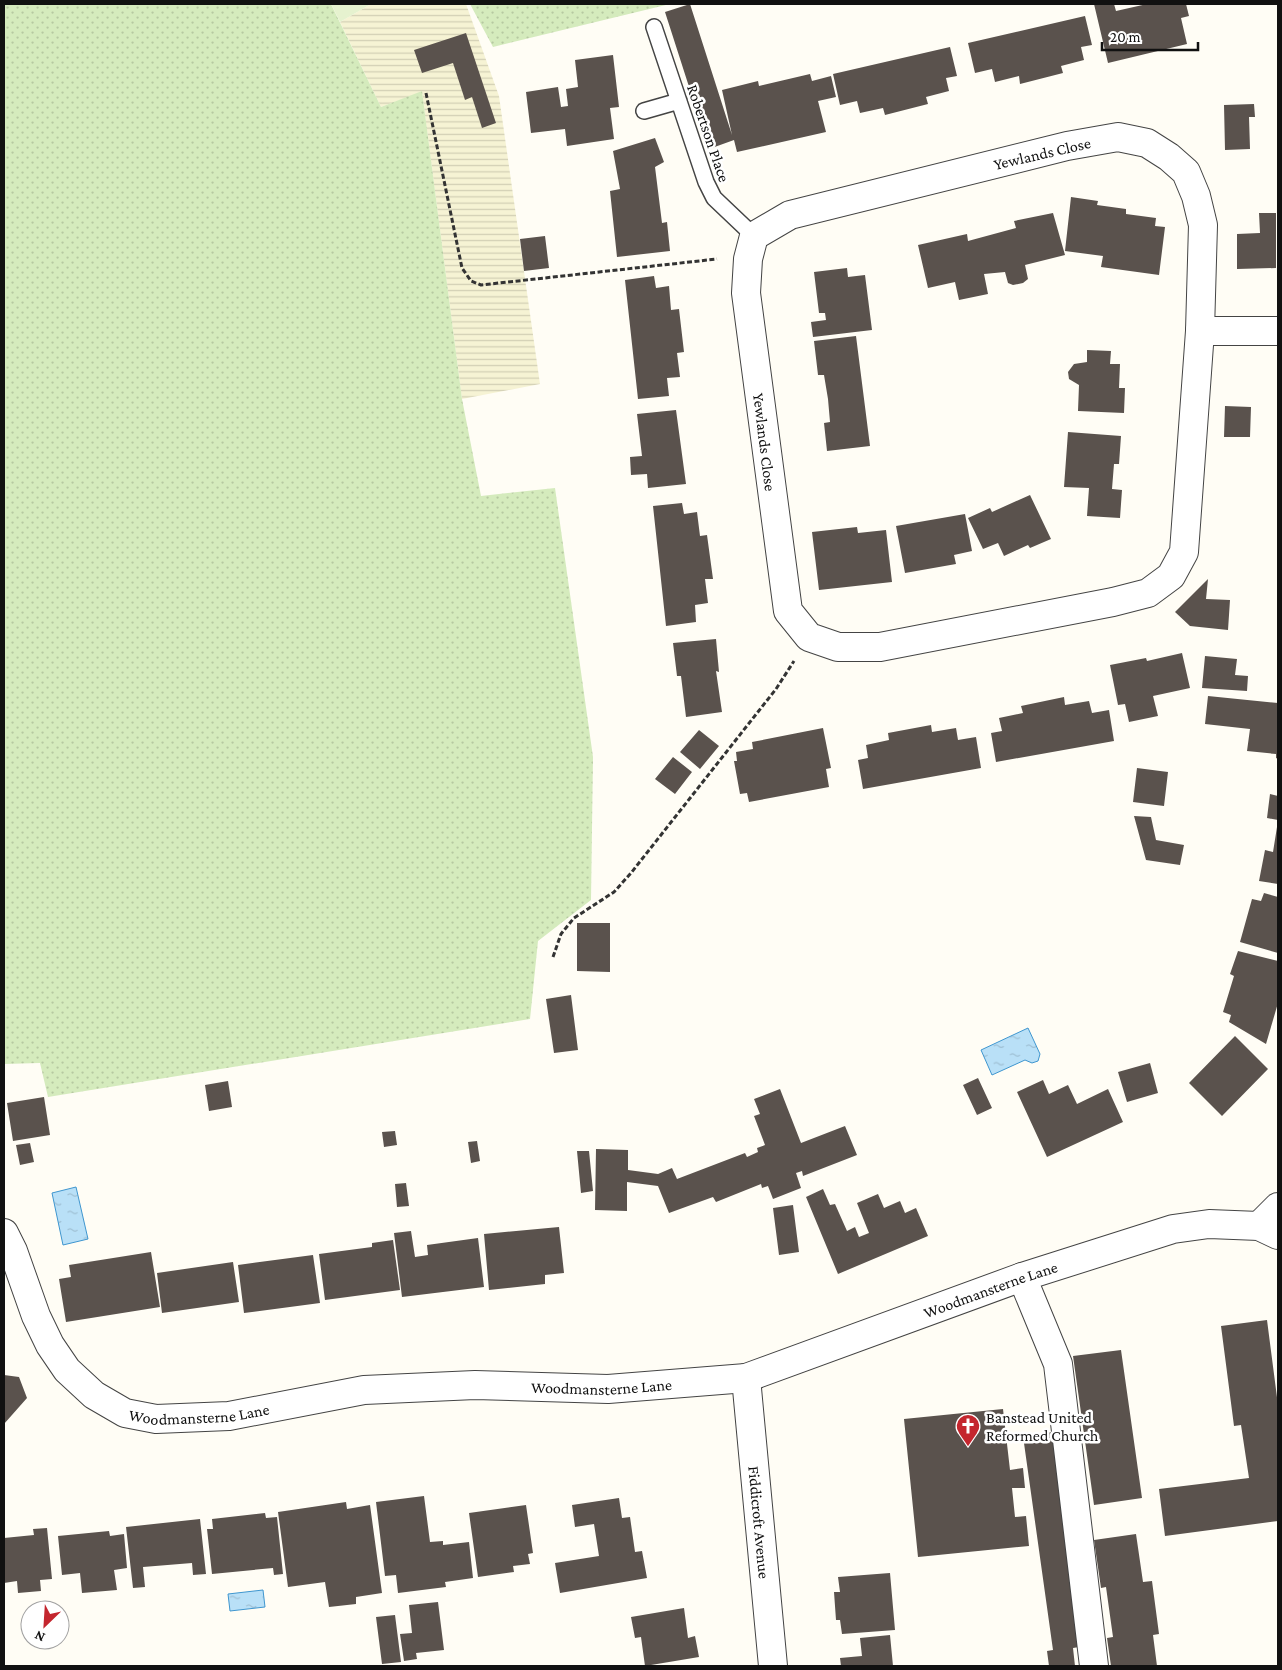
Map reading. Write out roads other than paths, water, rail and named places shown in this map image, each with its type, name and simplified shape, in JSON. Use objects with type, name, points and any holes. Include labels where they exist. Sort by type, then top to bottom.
[{"type":"street","name":"Yewlands Close","points":[[1118,137],[1146,142],[1169,157],[1186,172],[1196,196],[1203,225],[1200,331],[1184,552],[1171,576],[1148,593],[1113,602],[880,647],[838,647],[809,637],[788,611],[746,293],[751,247],[790,215],[1067,146],[1118,137]]},
{"type":"street","points":[[1200,331],[1278,332]]},
{"type":"street","points":[[1269,1231],[1278,1206]]},
{"type":"street","name":"Woodmansterne Lane","points":[[4,1233],[13,1251],[36,1316],[50,1345],[67,1370],[94,1395],[125,1413],[156,1419],[229,1416],[364,1390],[475,1385],[608,1389],[746,1378],[1022,1277],[1173,1229],[1209,1224],[1269,1231]]},
{"type":"street","points":[[1022,1277],[1058,1364],[1094,1666]]},
{"type":"street","name":"Fiddicroft Avenue","points":[[746,1378],[773,1666]]},
{"type":"lane","name":"Robertson Place","points":[[654,26],[706,182],[714,198],[751,247]]},
{"type":"lane","points":[[644,111],[679,101]]},
{"type":"water","points":[[1028,1028],[1040,1054],[1038,1061],[1032,1063],[1025,1060],[992,1075],[981,1050]]},
{"type":"water","points":[[76,1187],[88,1239],[63,1245],[52,1193]]},
{"type":"water","points":[[263,1590],[265,1607],[230,1611],[228,1594]]},
{"type":"place","name":"Banstead United Reformed Church","points":[[968,1447]]}]
